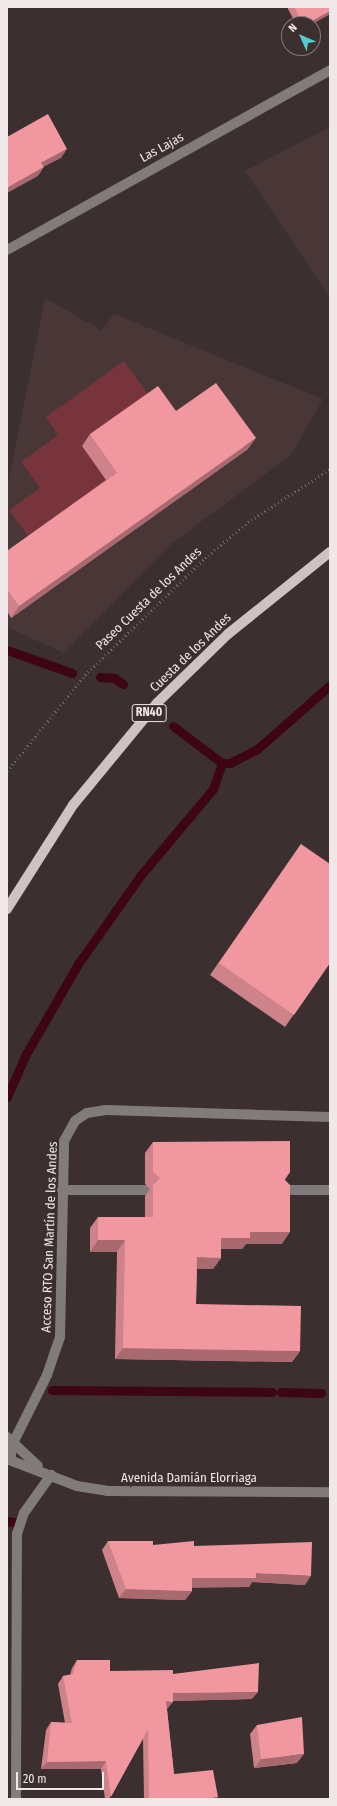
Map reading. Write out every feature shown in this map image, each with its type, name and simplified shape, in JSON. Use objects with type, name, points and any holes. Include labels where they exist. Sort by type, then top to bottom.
[{"type":"main road","name":"Cuesta de los Andes","points":[[7,909],[73,805],[157,703],[228,634],[330,552]]},
{"type":"street","name":"Las Lajas","points":[[7,250],[330,70]]},
{"type":"street","name":"Acceso RTO San Martín de los Andes","points":[[8,1459],[10,1440],[47,1375],[60,1337],[62,1190],[66,1134],[76,1121],[87,1112],[330,1117]]},
{"type":"street","points":[[62,1190],[145,1190]]},
{"type":"street","points":[[282,1190],[330,1190]]},
{"type":"street","name":"Avenida Damián Elorriaga","points":[[10,1440],[51,1475]]},
{"type":"street","name":"Avenida Damián Elorriaga","points":[[8,1459],[77,1486],[106,1491],[330,1492]]},
{"type":"street","points":[[16,1799],[17,1534],[24,1513],[51,1475]]},
{"type":"path","name":"Paseo Cuesta de los Andes","points":[[7,771],[85,675],[206,558],[251,520],[330,469]]},
{"type":"shaded area","points":[[330,127],[330,298],[245,171]]},
{"type":"shaded area","points":[[45,298],[101,330],[114,314],[323,399],[291,455],[171,544],[64,653],[7,627],[7,488]]},
{"type":"shaded area","points":[[124,361],[150,397],[109,484],[31,540],[9,510],[40,488],[21,462],[58,435],[46,417]]},
{"type":"building","points":[[294,7],[330,7],[330,11],[321,16],[299,16]]},
{"type":"building","points":[[48,114],[67,149],[41,163],[44,167],[7,188],[7,137]]},
{"type":"building","points":[[216,383],[256,438],[19,606],[7,589],[7,551],[117,473],[90,434],[158,386],[176,411]]},
{"type":"building","points":[[301,844],[330,864],[330,963],[294,1015],[219,963]]},
{"type":"building","points":[[290,1141],[290,1172],[284,1179],[290,1185],[290,1232],[250,1232],[250,1238],[221,1238],[221,1258],[197,1257],[196,1304],[301,1306],[300,1351],[123,1348],[125,1240],[98,1240],[98,1217],[153,1217],[153,1185],[160,1178],[153,1172],[153,1142]]},
{"type":"building","points":[[108,1541],[153,1541],[153,1545],[194,1541],[194,1546],[312,1542],[311,1576],[256,1573],[256,1578],[192,1578],[192,1591],[126,1589]]},
{"type":"building","points":[[77,1660],[110,1660],[110,1671],[173,1670],[173,1674],[259,1663],[258,1692],[173,1693],[173,1702],[166,1701],[174,1774],[213,1770],[218,1797],[204,1799],[149,1799],[148,1729],[111,1797],[106,1761],[47,1762],[51,1722],[72,1723],[63,1676],[73,1674]]},
{"type":"building","points":[[302,1717],[304,1754],[261,1759],[257,1725]]},
{"type":"waterway","points":[[7,650],[72,673]]},
{"type":"waterway","points":[[100,677],[114,678],[123,684]]},
{"type":"waterway","points":[[173,726],[222,763],[230,763],[256,750],[330,685]]},
{"type":"waterway","points":[[7,1097],[26,1054],[78,964],[140,876],[213,789],[222,763]]},
{"type":"waterway","points":[[52,1390],[272,1392]]},
{"type":"waterway","points":[[281,1392],[321,1393]]},
{"type":"waterway","points":[[7,1521],[20,1523]]}]
